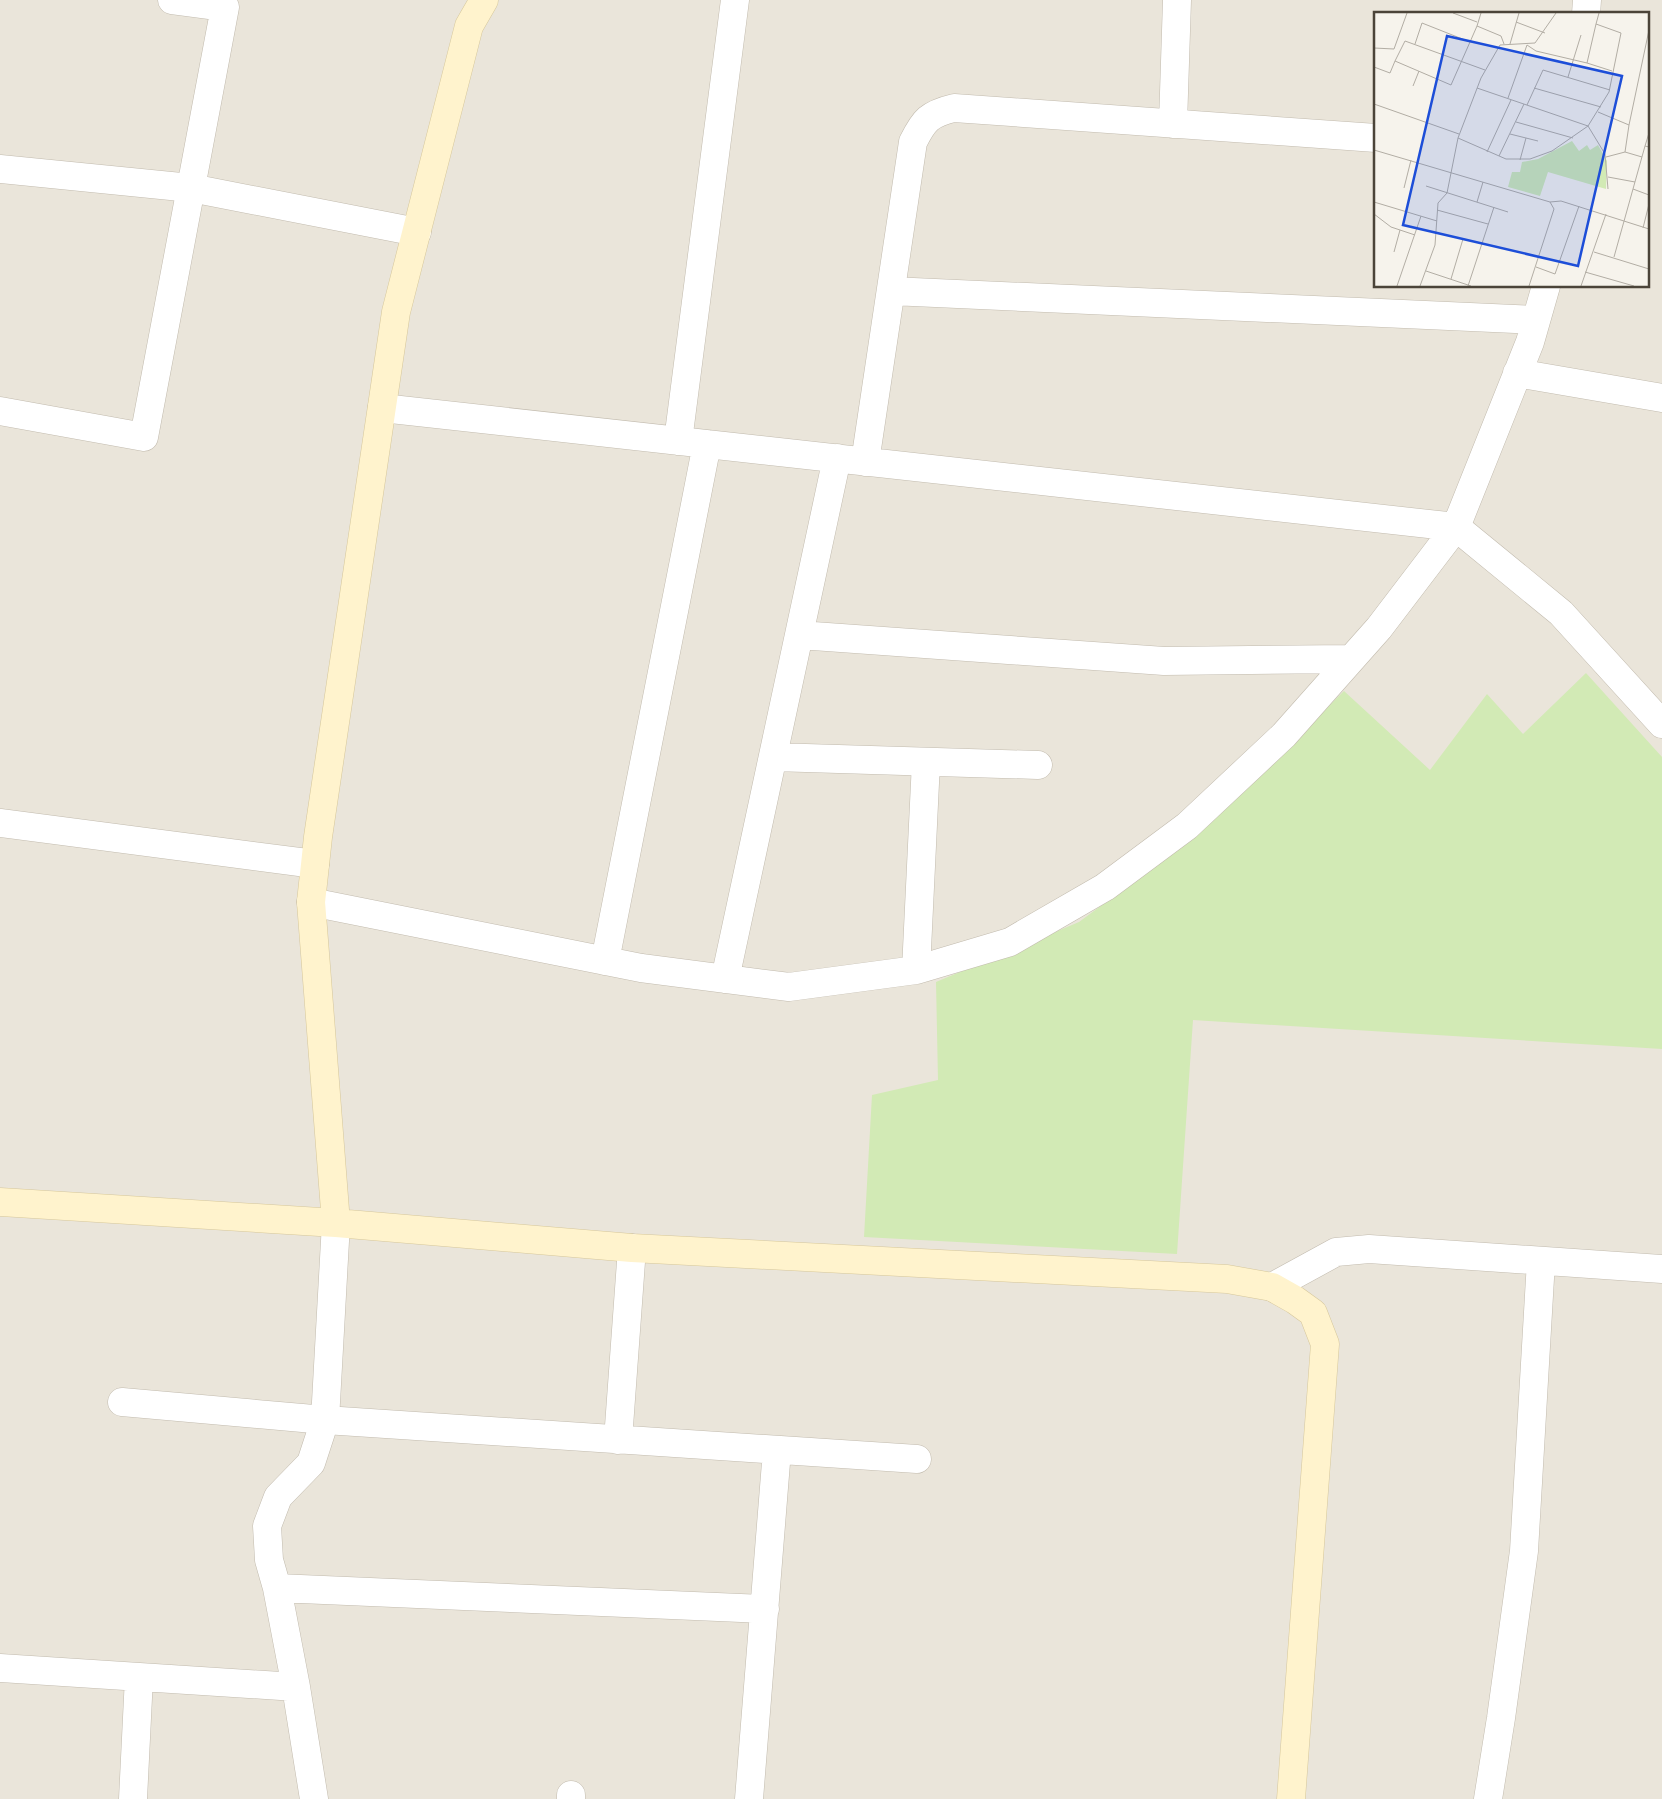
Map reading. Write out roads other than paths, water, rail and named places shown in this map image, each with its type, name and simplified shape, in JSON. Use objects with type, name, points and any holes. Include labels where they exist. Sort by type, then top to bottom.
[{"type":"street","points":[[0,411],[144,437],[225,4],[172,0]]},
{"type":"street","points":[[314,1799],[296,1687],[277,1588],[269,1560],[267,1526],[278,1497],[311,1463],[325,1420],[336,1223],[311,902],[396,312],[469,26],[484,0]]},
{"type":"street","points":[[678,441],[735,0]]},
{"type":"street","points":[[1173,124],[1177,0]]},
{"type":"street","points":[[865,462],[913,142],[922,124],[939,111],[954,108],[1374,138]]},
{"type":"street","points":[[0,169],[191,188],[417,232]]},
{"type":"street","points":[[311,902],[641,968],[789,987],[916,970],[1010,942],[1105,887],[1187,826],[1284,735],[1379,628],[1456,527],[1530,342],[1545,288]]},
{"type":"street","points":[[890,291],[1536,320]]},
{"type":"street","points":[[1517,373],[1662,398]]},
{"type":"street","points":[[382,408],[1456,527],[1561,613],[1662,724]]},
{"type":"street","points":[[605,961],[707,444]]},
{"type":"street","points":[[725,979],[837,458]]},
{"type":"street","points":[[799,635],[1164,661],[1351,659]]},
{"type":"street","points":[[772,757],[1038,765]]},
{"type":"street","points":[[916,970],[926,762]]},
{"type":"street","points":[[0,823],[315,864]]},
{"type":"street","points":[[0,1202],[336,1223],[632,1248],[1227,1279],[1272,1287],[1313,1313],[1325,1344],[1291,1799]]},
{"type":"street","points":[[618,1440],[632,1248]]},
{"type":"street","points":[[1272,1287],[1336,1252],[1369,1250],[1662,1269]]},
{"type":"street","points":[[1488,1799],[1524,1551],[1541,1261]]},
{"type":"street","points":[[122,1402],[325,1420],[917,1459]]},
{"type":"street","points":[[749,1799],[777,1450]]},
{"type":"street","points":[[277,1588],[764,1609]]},
{"type":"street","points":[[0,1668],[296,1687]]},
{"type":"street","points":[[133,1799],[139,1677]]}]
